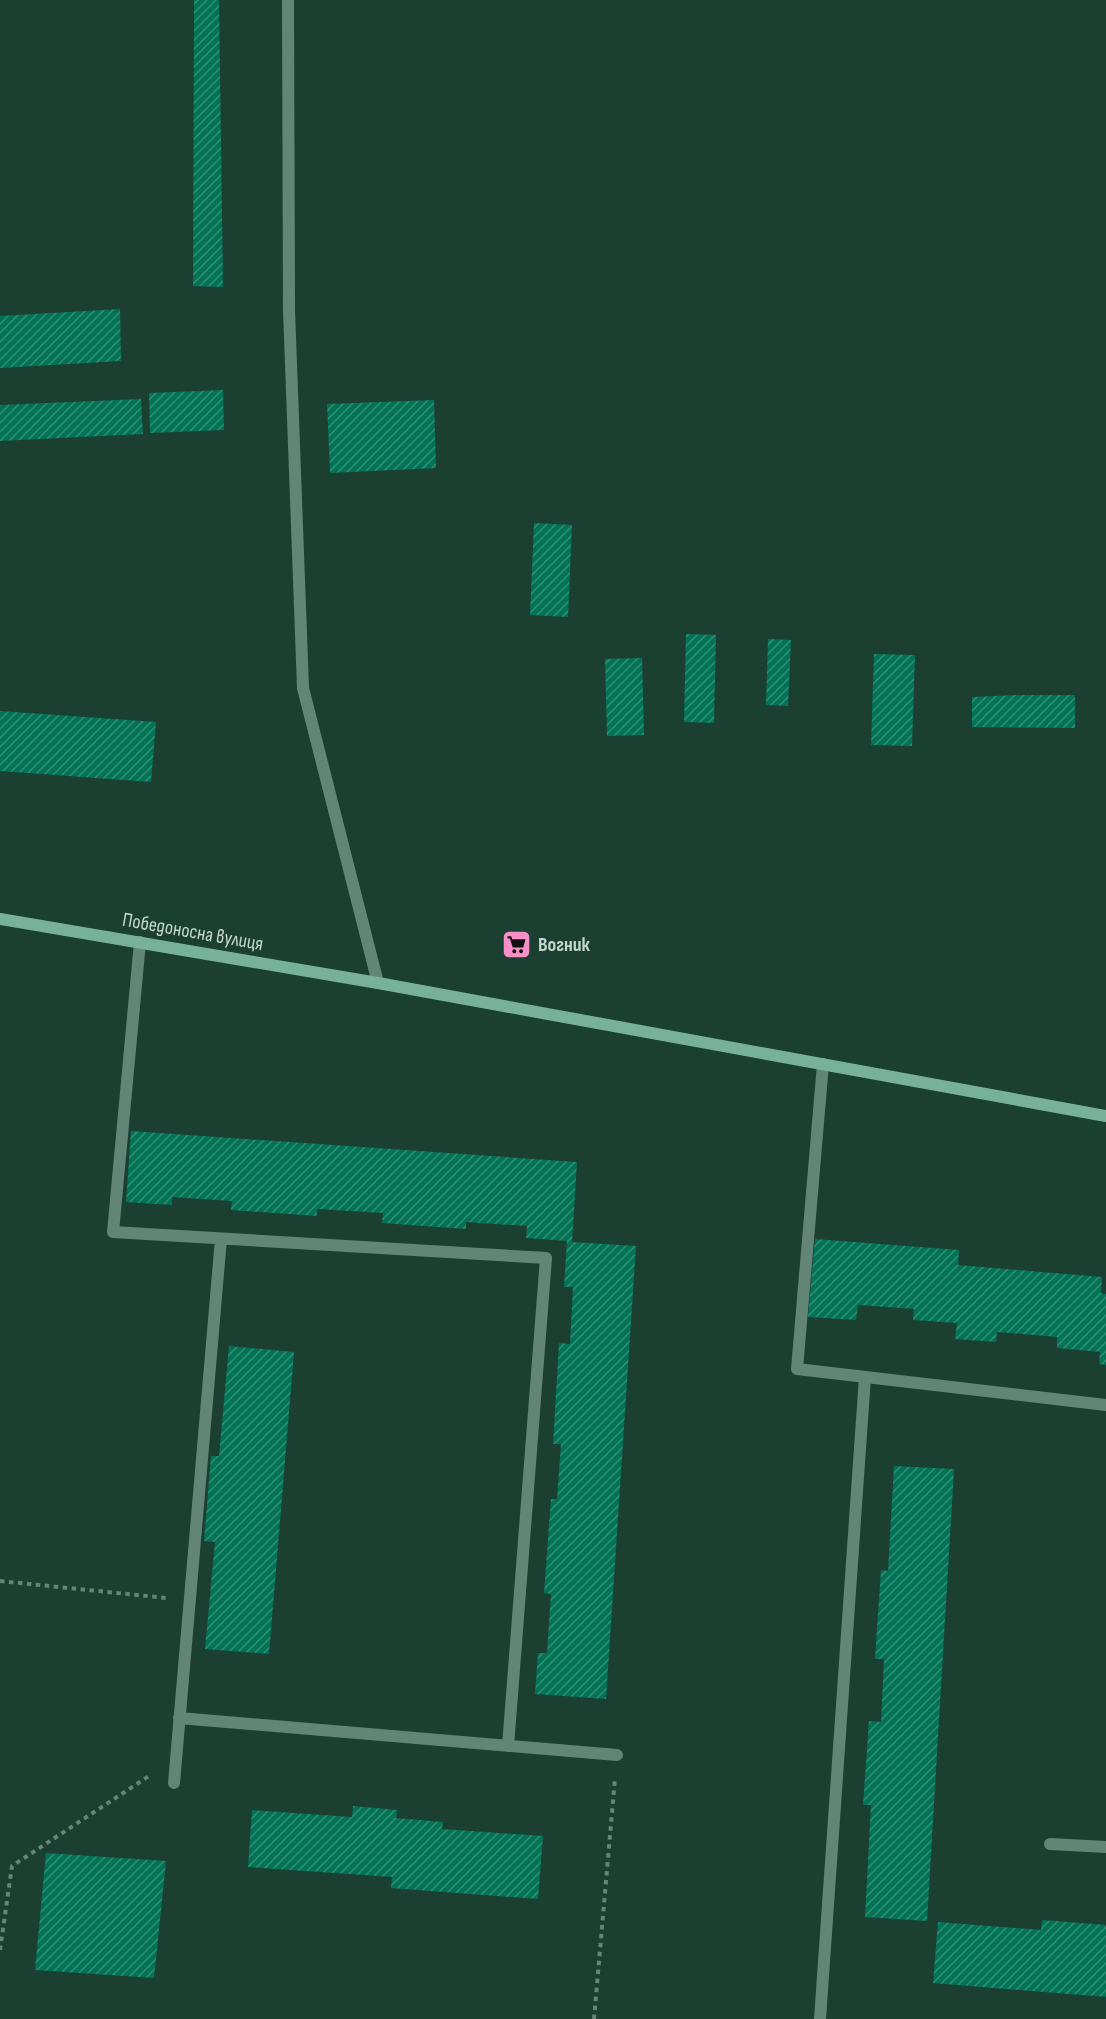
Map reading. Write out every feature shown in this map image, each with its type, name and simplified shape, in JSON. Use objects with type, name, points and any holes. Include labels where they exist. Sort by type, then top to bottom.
[{"type":"street","points":[[288,0],[289,310],[303,688],[378,983]]},
{"type":"street","name":"Победоносна вулиця","points":[[0,919],[378,983],[1106,1116]]},
{"type":"street","points":[[141,942],[113,1232],[546,1258],[508,1746]]},
{"type":"street","points":[[823,1064],[797,1369],[1106,1405]]},
{"type":"street","points":[[174,1784],[221,1239]]},
{"type":"street","points":[[820,2019],[865,1377]]},
{"type":"street","points":[[179,1718],[617,1755]]},
{"type":"street","points":[[1050,1844],[1106,1847]]},
{"type":"path","points":[[0,1581],[170,1598],[187,1633]]},
{"type":"path","points":[[594,2019],[617,1755]]},
{"type":"path","points":[[0,1950],[12,1866],[176,1759]]},
{"type":"building","points":[[194,0],[219,0],[223,287],[193,286]]},
{"type":"building","points":[[120,309],[121,361],[0,368],[0,316]]},
{"type":"building","points":[[223,390],[224,430],[150,433],[149,393]]},
{"type":"building","points":[[141,399],[143,434],[0,441],[0,405]]},
{"type":"building","points":[[434,400],[436,468],[330,473],[327,404]]},
{"type":"building","points":[[534,523],[572,525],[568,617],[530,615]]},
{"type":"building","points":[[686,634],[716,635],[714,723],[684,722]]},
{"type":"building","points":[[768,639],[791,640],[788,706],[766,705]]},
{"type":"building","points":[[874,654],[915,655],[912,746],[871,745]]},
{"type":"building","points":[[642,658],[644,735],[607,736],[605,659]]},
{"type":"building","points":[[1075,695],[1075,728],[972,727],[972,697]]},
{"type":"building","points":[[0,711],[156,722],[151,782],[0,771]]},
{"type":"building","points":[[131,1131],[577,1162],[572,1242],[636,1246],[606,1699],[535,1694],[538,1653],[547,1653],[551,1594],[544,1593],[551,1499],[557,1499],[561,1444],[553,1444],[559,1343],[570,1344],[573,1287],[564,1287],[567,1241],[526,1238],[527,1226],[466,1222],[466,1229],[382,1223],[383,1213],[317,1209],[317,1216],[231,1210],[232,1201],[172,1197],[172,1205],[126,1202]]},
{"type":"building","points":[[815,1239],[959,1250],[958,1265],[1102,1277],[1101,1293],[1106,1294],[1106,1365],[1099,1364],[1100,1352],[1057,1348],[1057,1337],[997,1332],[996,1342],[955,1339],[957,1323],[913,1320],[914,1309],[858,1305],[856,1320],[808,1317]]},
{"type":"building","points":[[229,1346],[294,1352],[269,1654],[205,1649],[215,1542],[204,1541],[211,1456],[219,1456]]},
{"type":"building","points":[[894,1466],[954,1469],[927,1921],[865,1917],[871,1805],[863,1805],[869,1721],[881,1722],[884,1659],[875,1659],[881,1570],[888,1571]]},
{"type":"building","points":[[353,1806],[397,1810],[396,1818],[443,1822],[442,1829],[543,1836],[538,1899],[391,1888],[392,1877],[248,1867],[252,1810],[352,1817]]},
{"type":"building","points":[[46,1853],[166,1861],[154,1978],[35,1970]]},
{"type":"building","points":[[1042,1920],[1106,1925],[1106,1997],[933,1983],[938,1922],[1041,1930]]},
{"type":"place","name":"Вогник","points":[[517,944]]}]
